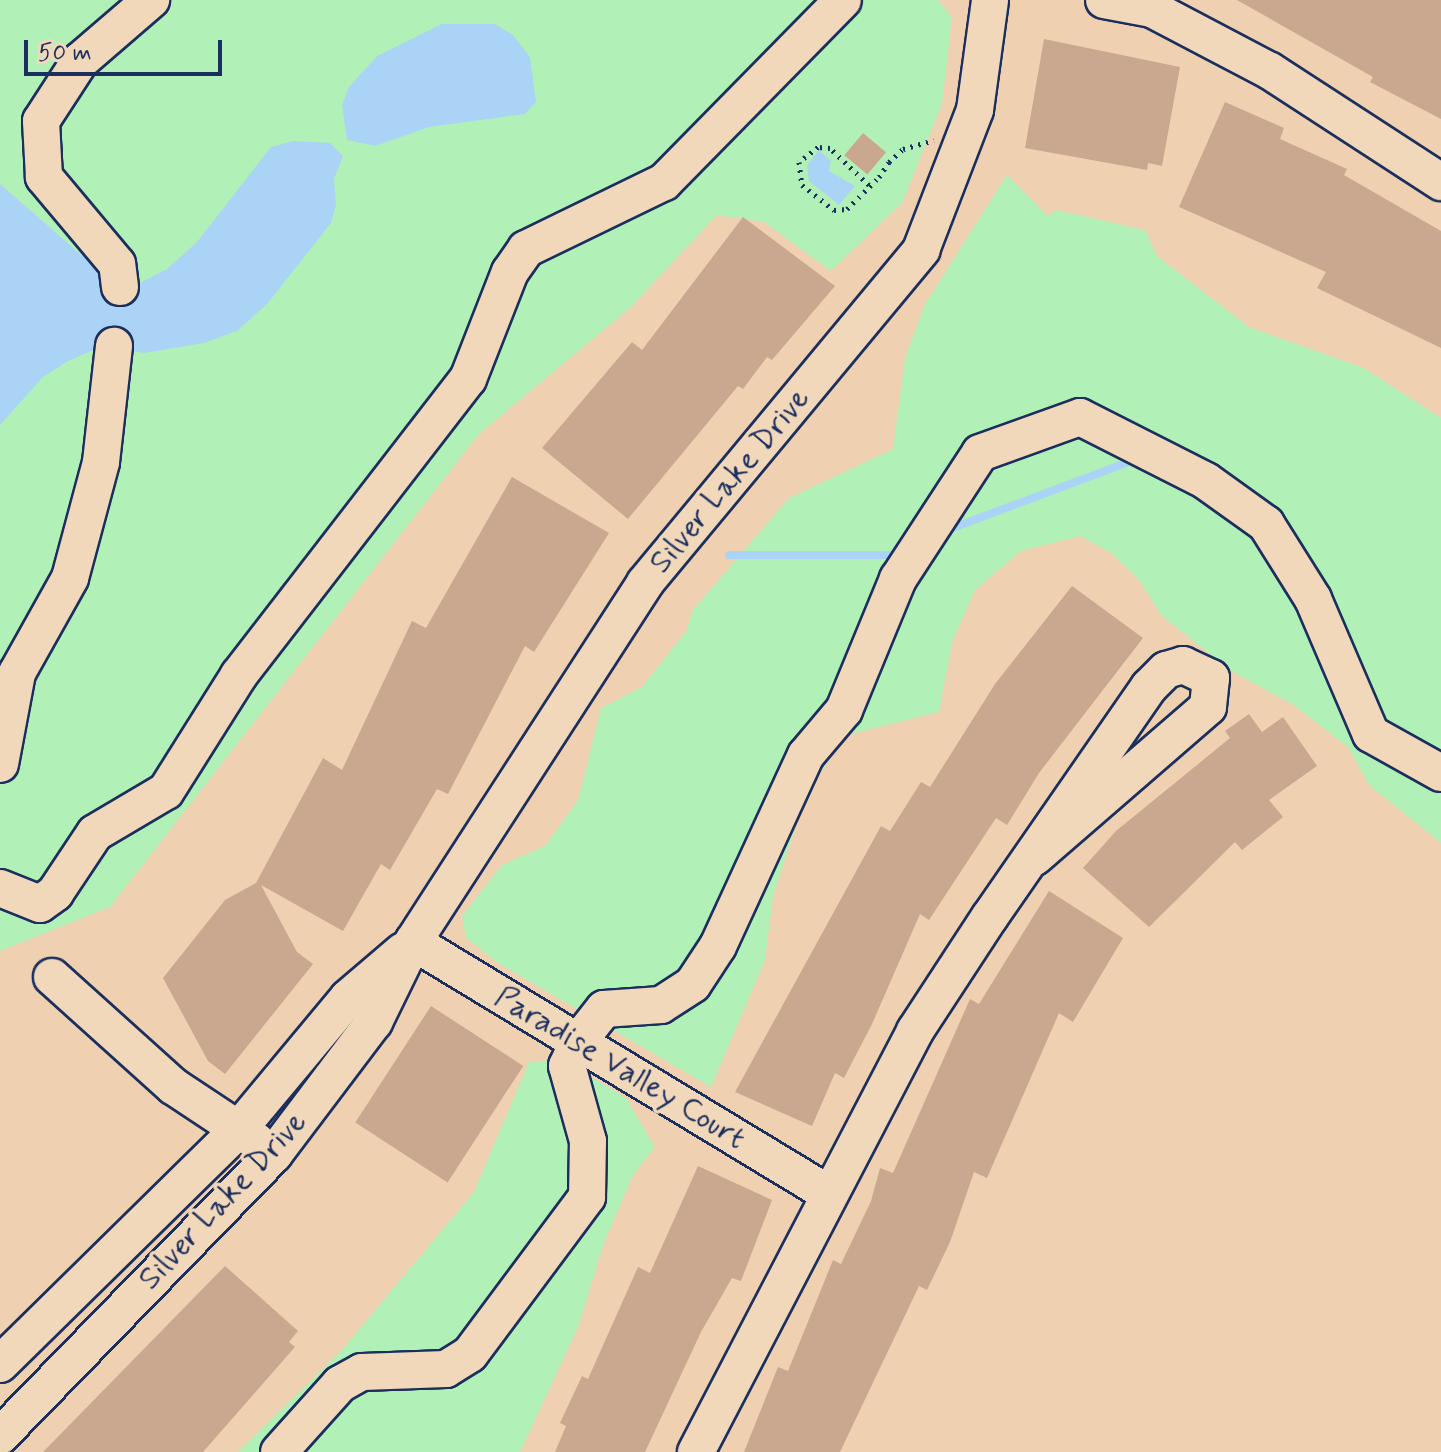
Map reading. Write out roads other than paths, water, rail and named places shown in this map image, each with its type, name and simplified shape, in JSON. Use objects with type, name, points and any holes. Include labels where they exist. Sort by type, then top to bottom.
[{"type":"street","points":[[120,287],[117,264],[44,177],[41,121],[80,61],[151,0]]},
{"type":"street","points":[[0,888],[40,904],[55,893],[95,833],[166,791],[239,675],[468,379],[510,272],[526,249],[664,182],[843,0]]},
{"type":"street","name":"Silver Lake Drive","points":[[0,1436],[274,1154],[374,1022],[413,942],[645,583],[921,250],[975,110],[990,0]]},
{"type":"street","points":[[1104,0],[1152,9],[1270,71],[1441,182]]},
{"type":"street","points":[[0,764],[17,673],[70,578],[101,462],[114,346]]},
{"type":"street","points":[[279,1452],[340,1384],[362,1372],[446,1369],[470,1354],[587,1197],[588,1141],[567,1066],[578,1042],[604,1009],[661,1005],[693,984],[718,946],[806,755],[844,710],[898,579],[980,453],[1080,417],[1206,481],[1266,524],[1313,599],[1371,734],[1441,773]]},
{"type":"street","points":[[696,1452],[827,1193],[915,1031],[1035,857],[1166,670],[1183,665],[1211,678],[1208,707],[1035,857]]},
{"type":"street","name":"Silver Lake Drive","points":[[0,1364],[239,1129],[348,998],[413,942]]},
{"type":"street","name":"Paradise Valley Court","points":[[413,942],[827,1193]]},
{"type":"street","points":[[52,977],[173,1086],[274,1154]]},
{"type":"water","points":[[442,24],[495,24],[513,35],[530,57],[536,102],[525,114],[429,127],[375,146],[347,140],[342,105],[349,87],[377,56]]},
{"type":"water","points":[[293,141],[330,143],[343,156],[334,179],[336,205],[331,223],[267,304],[237,331],[204,343],[144,353],[105,345],[68,361],[43,377],[0,425],[0,184],[101,272],[132,287],[167,269],[197,242],[271,147]]},
{"type":"water","points":[[819,150],[831,161],[829,171],[855,186],[839,205],[809,181],[807,165]]},
{"type":"waterway","points":[[947,530],[1140,458]]},
{"type":"waterway","points":[[729,555],[899,555]]}]
